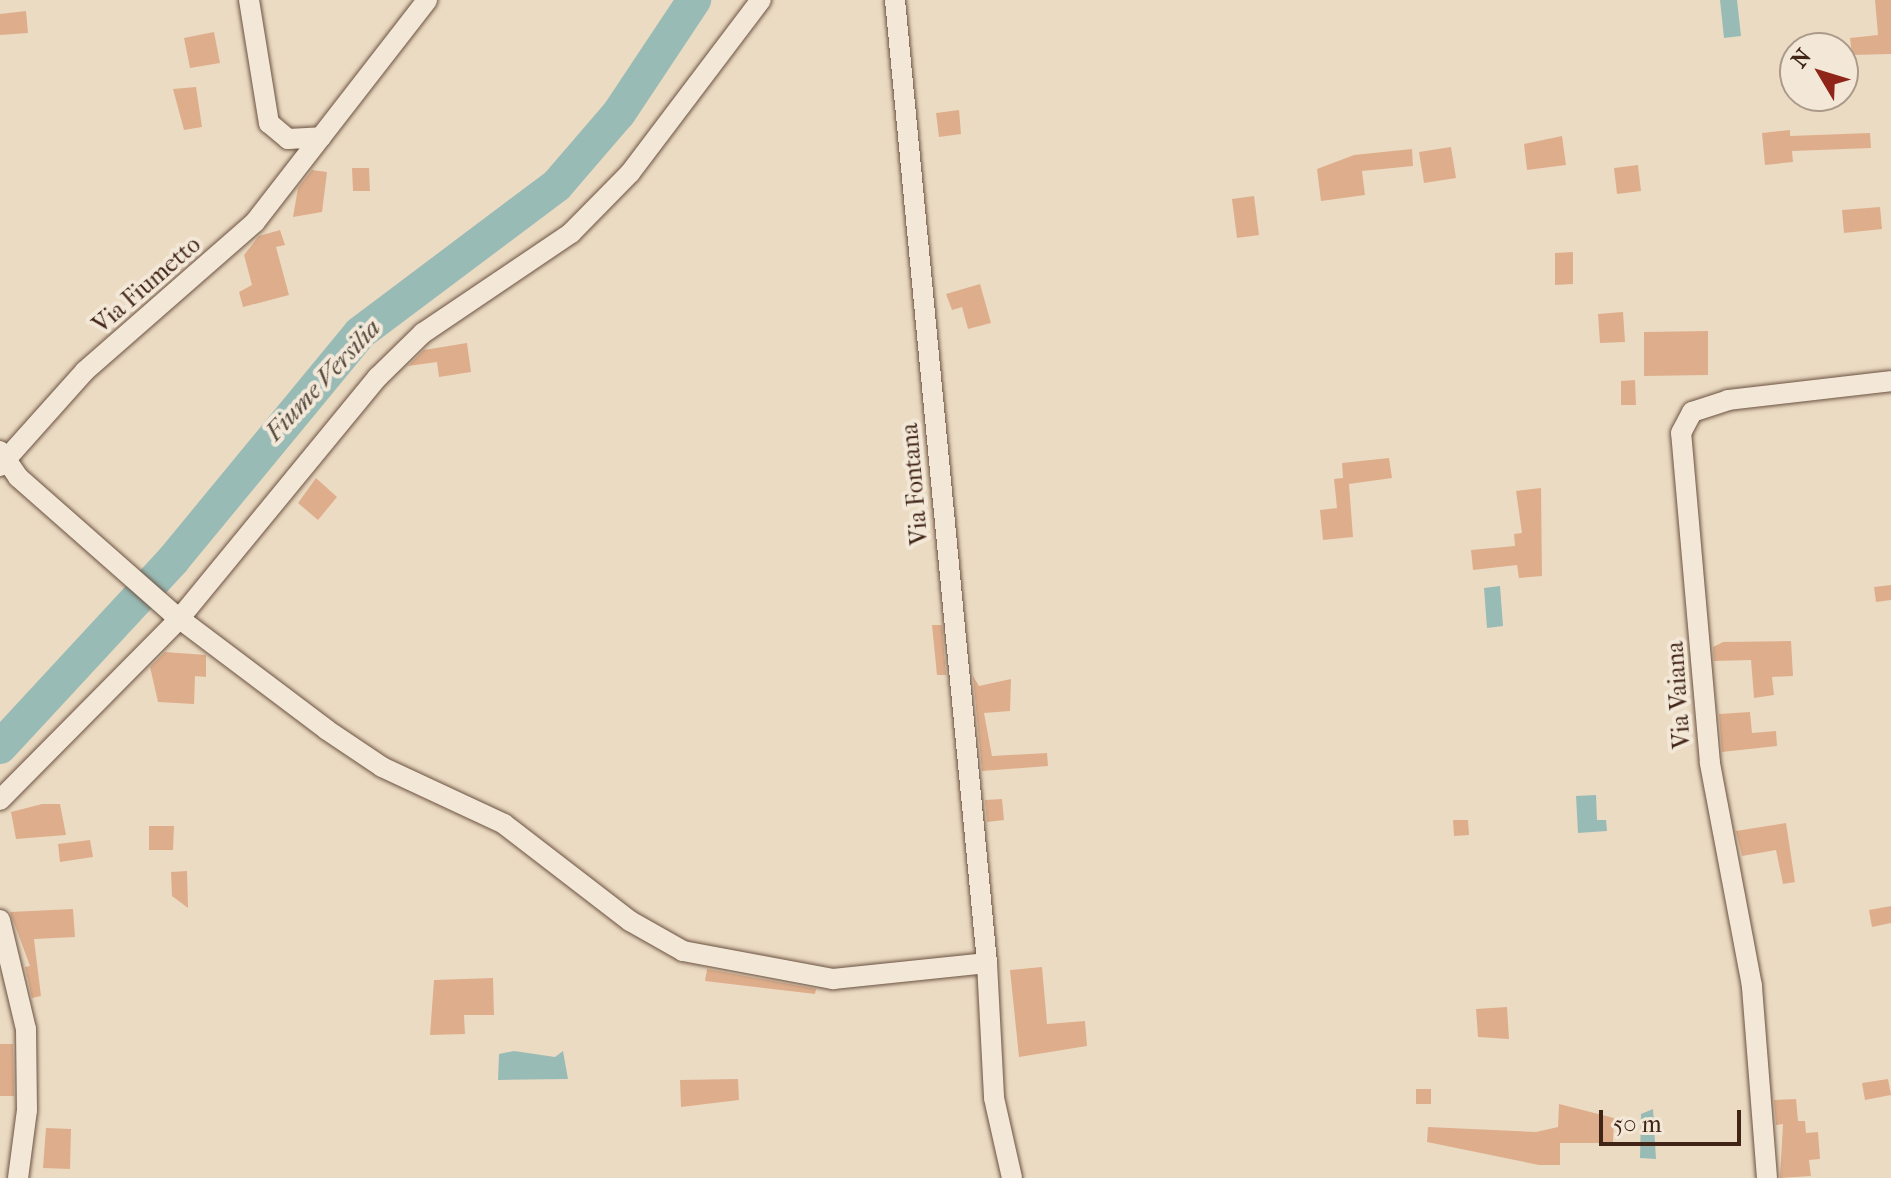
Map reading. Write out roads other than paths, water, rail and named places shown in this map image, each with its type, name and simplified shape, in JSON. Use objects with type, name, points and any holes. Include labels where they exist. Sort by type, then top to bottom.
[{"type":"street","points":[[249,0],[269,123],[288,139],[321,137]]},
{"type":"street","name":"Via Fiumetto","points":[[1,459],[85,371],[255,222],[427,0]]},
{"type":"street","points":[[0,800],[175,616],[378,377],[423,333],[571,233],[630,173],[761,0]]},
{"type":"street","name":"Via Fontana","points":[[895,0],[987,963],[994,1098],[1012,1178]]},
{"type":"street","name":"Via Vaiana","points":[[1767,1178],[1752,986],[1710,763],[1681,433],[1692,412],[1728,400],[1891,381]]},
{"type":"street","points":[[1,459],[175,616],[382,767],[504,824],[630,921],[683,951],[833,979],[987,963]]},
{"type":"street","points":[[0,920],[26,1029],[27,1110],[18,1178]]},
{"type":"water","points":[[1720,0],[1737,0],[1741,36],[1724,38]]},
{"type":"water","points":[[1500,586],[1503,626],[1487,628],[1484,588]]},
{"type":"water","points":[[1596,795],[1597,820],[1606,820],[1607,831],[1578,833],[1576,796]]},
{"type":"water","points":[[514,1051],[555,1057],[563,1051],[568,1079],[498,1080],[499,1054]]},
{"type":"water","points":[[1653,1109],[1656,1159],[1640,1158],[1641,1114]]},
{"type":"waterway","name":"Fiume Versilia","points":[[0,747],[173,560],[360,333],[557,185],[619,113],[694,0]]}]
